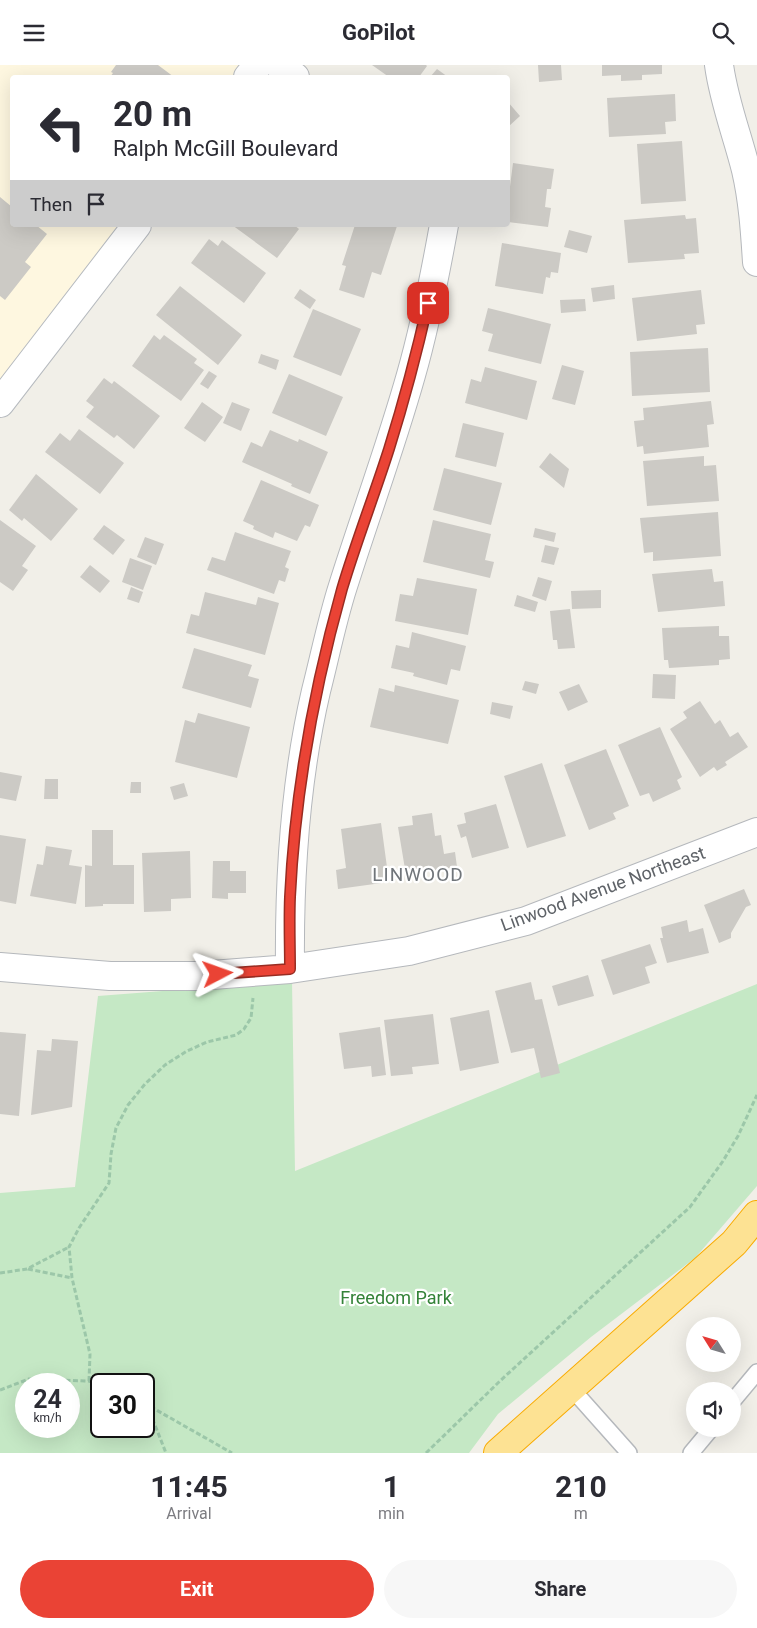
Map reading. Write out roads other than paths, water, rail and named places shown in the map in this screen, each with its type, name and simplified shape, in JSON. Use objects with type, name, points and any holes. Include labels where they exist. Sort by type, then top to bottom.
[{"type":"highway","points":[[498,1453],[734,1243],[757,1215]]},
{"type":"street","points":[[250,75],[258,65]]},
{"type":"street","points":[[279,65],[292,75]]},
{"type":"street","points":[[718,65],[723,92],[748,180],[754,217],[757,262]]},
{"type":"street","points":[[733,125],[757,143]]},
{"type":"street","points":[[0,403],[135,227]]},
{"type":"street","points":[[290,969],[290,898],[295,831],[303,764],[316,693],[342,588],[389,449],[412,373],[433,286],[444,227]]},
{"type":"street","name":"Linwood Avenue Northeast","points":[[0,967],[110,976],[199,976],[290,969],[409,951],[526,921],[757,832]]},
{"type":"lane","points":[[741,1391],[757,1372]]},
{"type":"lane","points":[[572,1389],[629,1453]]},
{"type":"lane","points":[[691,1453],[704,1437]]},
{"type":"district","name":"LINWOOD","points":[[418,874]]},
{"type":"park label","name":"Freedom Park","points":[[396,1298]]}]
